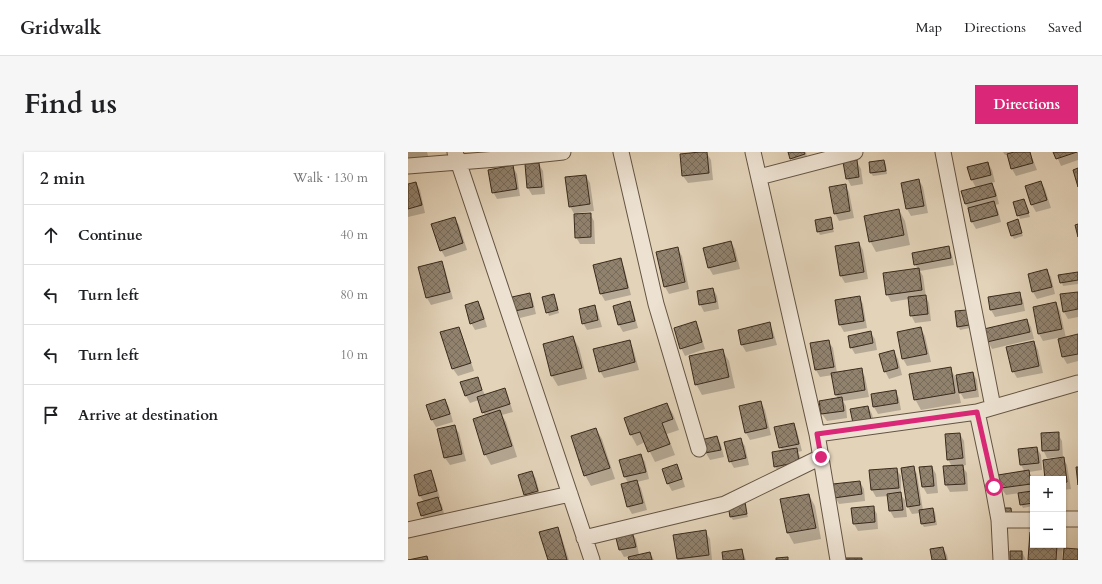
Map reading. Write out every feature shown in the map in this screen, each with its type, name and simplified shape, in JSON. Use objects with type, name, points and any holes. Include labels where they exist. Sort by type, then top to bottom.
[{"type":"street","points":[[408,166],[457,156],[497,159],[563,152]]},
{"type":"street","points":[[621,152],[656,304],[699,449]]},
{"type":"street","points":[[753,152],[817,434],[838,560]]},
{"type":"street","points":[[759,177],[855,152]]},
{"type":"street","points":[[943,152],[994,407]]},
{"type":"street","points":[[457,156],[592,560]]},
{"type":"street","points":[[817,434],[977,412],[1078,383]]},
{"type":"street","points":[[977,412],[994,487],[999,520],[1002,560]]},
{"type":"street","points":[[584,538],[725,504],[821,457]]},
{"type":"street","points":[[408,530],[570,494]]},
{"type":"street","points":[[1066,519],[1078,519]]},
{"type":"street","points":[[999,520],[1030,520]]},
{"type":"building","points":[[707,152],[709,173],[682,176],[680,154]]},
{"type":"building","points":[[788,152],[804,152],[805,154],[790,159]]},
{"type":"building","points":[[1014,152],[1030,152],[1033,163],[1011,169],[1007,154]]},
{"type":"building","points":[[1053,152],[1077,152],[1056,159]]},
{"type":"building","points":[[857,160],[859,177],[846,179],[843,162]]},
{"type":"building","points":[[884,160],[886,171],[870,173],[869,162]]},
{"type":"building","points":[[988,162],[991,175],[971,180],[967,167]]},
{"type":"building","points":[[539,163],[542,187],[527,188],[525,164]]},
{"type":"building","points":[[513,165],[517,189],[492,193],[488,170]]},
{"type":"building","points":[[1078,168],[1078,187],[1073,170]]},
{"type":"building","points":[[586,175],[590,204],[569,207],[565,177]]},
{"type":"building","points":[[919,179],[924,206],[906,209],[901,183]]},
{"type":"building","points":[[1041,181],[1047,200],[1031,205],[1025,186]]},
{"type":"building","points":[[416,182],[422,205],[408,209],[408,184]]},
{"type":"building","points":[[992,183],[996,196],[965,204],[961,191]]},
{"type":"building","points":[[846,184],[850,211],[834,214],[829,187]]},
{"type":"building","points":[[1024,199],[1029,213],[1017,216],[1013,202]]},
{"type":"building","points":[[994,201],[998,215],[971,222],[968,208]]},
{"type":"building","points":[[899,209],[904,235],[869,242],[864,216]]},
{"type":"building","points":[[591,213],[591,237],[575,238],[574,214]]},
{"type":"building","points":[[455,217],[463,243],[440,251],[431,224]]},
{"type":"building","points":[[831,217],[833,229],[817,232],[815,220]]},
{"type":"building","points":[[1018,219],[1022,233],[1011,236],[1007,223]]},
{"type":"building","points":[[1078,224],[1078,237],[1075,225]]},
{"type":"building","points":[[731,241],[736,261],[708,268],[703,248]]},
{"type":"building","points":[[859,242],[864,272],[840,276],[835,246]]},
{"type":"building","points":[[949,246],[951,258],[914,265],[912,253]]},
{"type":"building","points":[[678,247],[685,282],[664,287],[656,252]]},
{"type":"building","points":[[621,258],[628,288],[600,294],[593,265]]},
{"type":"building","points":[[442,261],[450,292],[426,298],[418,267]]},
{"type":"building","points":[[919,268],[922,290],[886,295],[883,273]]},
{"type":"building","points":[[1047,269],[1052,287],[1032,292],[1028,274]]},
{"type":"building","points":[[1078,272],[1078,280],[1060,283],[1058,275]]},
{"type":"building","points":[[713,288],[716,302],[699,305],[697,291]]},
{"type":"building","points":[[1020,292],[1022,304],[990,310],[988,297]]},
{"type":"building","points":[[1078,292],[1078,309],[1063,312],[1060,294]]},
{"type":"building","points":[[530,293],[533,307],[515,311],[512,297]]},
{"type":"building","points":[[554,294],[558,310],[546,313],[542,297]]},
{"type":"building","points":[[926,295],[928,314],[910,316],[908,297]]},
{"type":"building","points":[[860,296],[864,321],[839,325],[835,300]]},
{"type":"building","points":[[478,301],[484,319],[470,324],[465,305]]},
{"type":"building","points":[[630,301],[635,321],[618,325],[613,306]]},
{"type":"building","points":[[1056,302],[1062,329],[1038,334],[1033,307]]},
{"type":"building","points":[[595,305],[598,320],[582,324],[579,309]]},
{"type":"building","points":[[967,310],[969,325],[957,327],[955,311]]},
{"type":"building","points":[[1027,319],[1030,332],[987,342],[984,329]]},
{"type":"building","points":[[696,321],[702,342],[680,349],[674,328]]},
{"type":"building","points":[[770,322],[773,338],[741,345],[738,330]]},
{"type":"building","points":[[459,327],[471,363],[452,369],[440,332]]},
{"type":"building","points":[[921,327],[927,354],[902,359],[897,332]]},
{"type":"building","points":[[871,331],[873,343],[850,348],[848,336]]},
{"type":"building","points":[[1078,334],[1078,354],[1062,357],[1058,339]]},
{"type":"building","points":[[573,336],[582,368],[551,376],[543,344]]},
{"type":"building","points":[[630,340],[635,362],[599,372],[593,349]]},
{"type":"building","points":[[829,340],[834,367],[815,370],[810,343]]},
{"type":"building","points":[[1034,341],[1039,366],[1012,372],[1006,347]]},
{"type":"building","points":[[723,349],[729,377],[695,385],[689,356]]},
{"type":"building","points":[[894,350],[898,368],[884,372],[879,354]]},
{"type":"building","points":[[951,367],[955,393],[914,400],[909,374]]},
{"type":"building","points":[[862,368],[865,390],[835,395],[831,373]]},
{"type":"building","points":[[973,372],[976,390],[959,393],[956,375]]},
{"type":"building","points":[[478,377],[482,390],[465,396],[460,382]]},
{"type":"building","points":[[505,388],[510,404],[482,413],[477,397]]},
{"type":"building","points":[[896,390],[898,403],[873,407],[871,394]]},
{"type":"building","points":[[842,397],[844,411],[821,414],[819,401]]},
{"type":"building","points":[[445,399],[450,414],[431,420],[426,405]]},
{"type":"building","points":[[761,401],[767,428],[745,433],[739,406]]},
{"type":"building","points":[[667,403],[673,419],[662,423],[670,444],[648,452],[640,432],[630,435],[624,418]]},
{"type":"building","points":[[868,406],[871,420],[853,423],[850,409]]},
{"type":"building","points":[[500,410],[512,446],[484,455],[473,419]]},
{"type":"building","points":[[794,423],[799,444],[779,448],[774,427]]},
{"type":"building","points":[[455,425],[462,454],[444,458],[437,429]]},
{"type":"building","points":[[596,428],[610,468],[584,476],[571,436]]},
{"type":"building","points":[[1059,432],[1059,450],[1042,451],[1041,433]]},
{"type":"building","points":[[960,433],[963,458],[947,460],[945,434]]},
{"type":"building","points":[[717,436],[721,450],[705,453],[701,440]]},
{"type":"building","points":[[741,438],[746,458],[729,462],[724,442]]},
{"type":"building","points":[[1037,447],[1039,463],[1020,465],[1018,449]]},
{"type":"building","points":[[797,448],[799,462],[774,467],[772,452]]},
{"type":"building","points":[[641,454],[646,472],[624,477],[619,460]]},
{"type":"building","points":[[1064,457],[1067,482],[1066,476],[1045,476],[1043,460]]},
{"type":"building","points":[[677,464],[682,479],[667,484],[662,469]]},
{"type":"building","points":[[963,465],[965,484],[945,485],[943,466]]},
{"type":"building","points":[[914,466],[920,505],[907,507],[901,468]]},
{"type":"building","points":[[932,466],[934,486],[922,487],[919,467]]},
{"type":"building","points":[[1076,467],[1078,467],[1078,485]]},
{"type":"building","points":[[897,468],[899,488],[871,490],[869,470]]},
{"type":"building","points":[[431,470],[437,491],[419,496],[414,475]]},
{"type":"building","points":[[1029,470],[1030,484],[1001,488],[998,475]]},
{"type":"building","points":[[532,471],[538,491],[524,495],[518,475]]},
{"type":"building","points":[[637,480],[643,503],[627,507],[621,484]]},
{"type":"building","points":[[860,481],[862,494],[834,498],[833,484]]},
{"type":"building","points":[[1030,491],[1030,503],[1020,505],[1018,493]]},
{"type":"building","points":[[901,492],[903,510],[889,511],[887,494]]},
{"type":"building","points":[[809,494],[816,528],[787,533],[780,499]]},
{"type":"building","points":[[438,497],[442,510],[421,516],[417,503]]},
{"type":"building","points":[[745,502],[747,514],[730,517],[728,505]]},
{"type":"building","points":[[874,506],[875,522],[853,524],[851,508]]},
{"type":"building","points":[[933,508],[935,522],[921,524],[919,510]]},
{"type":"building","points":[[1005,508],[1011,508],[1012,517],[1005,517]]},
{"type":"building","points":[[558,527],[567,560],[548,560],[539,532]]},
{"type":"building","points":[[706,530],[709,555],[677,559],[673,535]]},
{"type":"building","points":[[632,531],[636,547],[619,550],[615,534]]},
{"type":"building","points":[[1030,532],[1030,548],[1057,548],[1056,560],[1028,560]]},
{"type":"building","points":[[943,547],[946,560],[932,560],[930,549]]},
{"type":"building","points":[[1064,548],[1078,549],[1078,560],[1063,560]]},
{"type":"building","points":[[742,549],[744,560],[723,560],[722,552]]},
{"type":"building","points":[[1010,551],[1022,551],[1022,560],[1010,560]]},
{"type":"building","points":[[650,552],[652,560],[629,560],[628,557]]},
{"type":"building","points":[[427,556],[428,560],[408,560]]},
{"type":"building","points":[[788,557],[788,560],[776,560],[776,558]]},
{"type":"building","points":[[845,558],[862,558],[862,560],[845,560]]},
{"type":"route","points":[[821,457],[817,434],[977,412],[984,451],[994,487]]}]
